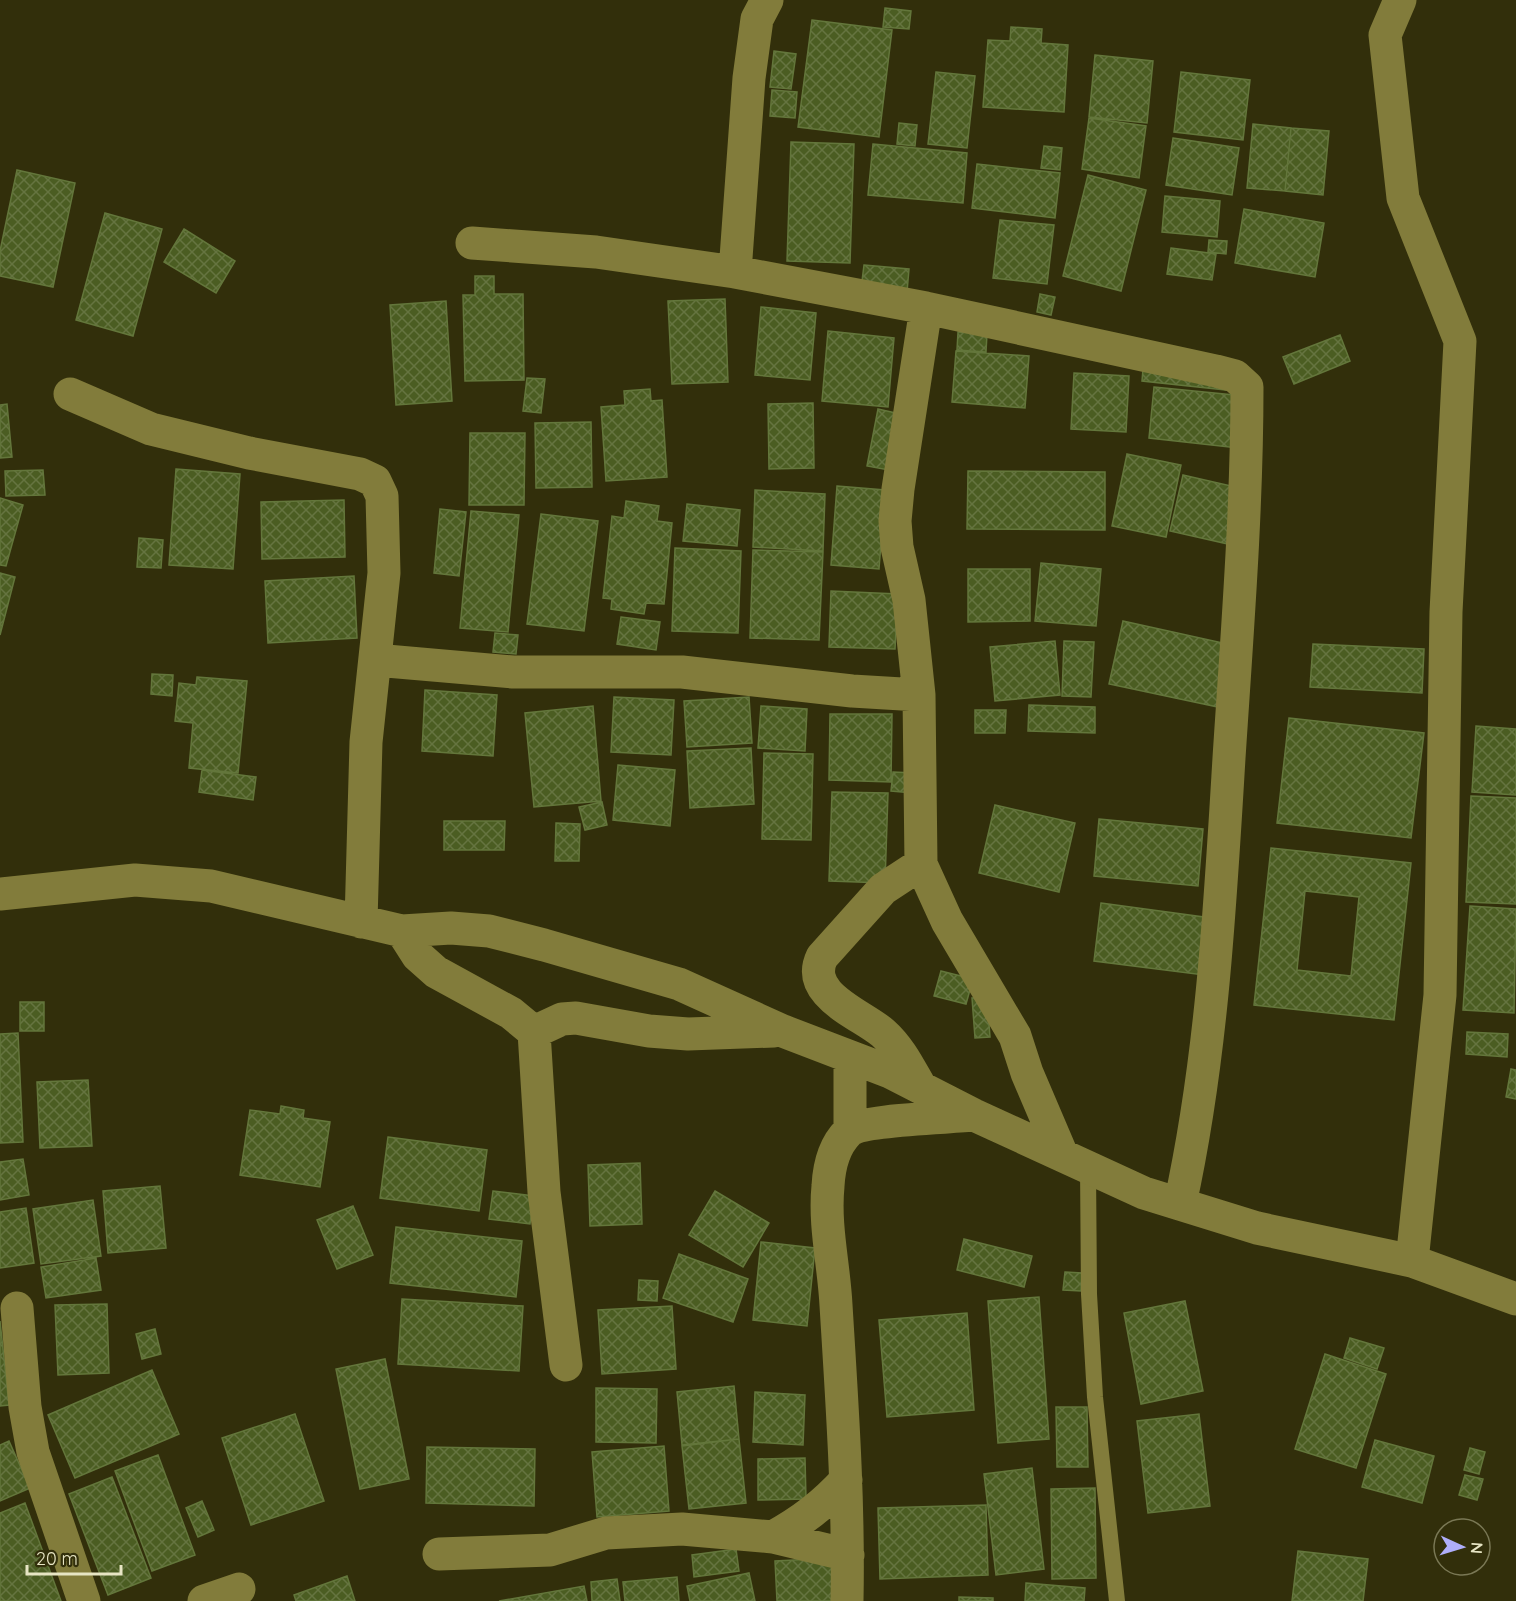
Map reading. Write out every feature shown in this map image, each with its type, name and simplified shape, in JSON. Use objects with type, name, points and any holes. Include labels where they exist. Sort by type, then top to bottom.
[{"type":"street","points":[[735,272],[749,78],[757,19],[766,0]]},
{"type":"street","points":[[1400,0],[1385,34],[1403,198],[1460,341],[1446,612],[1440,995],[1412,1261]]},
{"type":"street","points":[[472,243],[596,252],[735,272],[926,308],[1216,371],[1235,376],[1247,387],[1236,647],[1220,911],[1196,1132],[1180,1204]]},
{"type":"street","points":[[926,308],[895,521],[897,547],[909,600],[919,695],[921,864],[947,921],[1015,1036],[1027,1073],[1075,1161]]},
{"type":"street","points":[[70,394],[151,429],[249,453],[360,474],[375,481],[382,496],[384,573],[366,742],[361,922]]},
{"type":"street","points":[[375,660],[513,672],[682,672],[852,691],[919,695]]},
{"type":"street","points":[[921,864],[883,889],[822,957],[817,972],[822,988],[884,1034],[900,1051],[921,1088]]},
{"type":"street","points":[[0,894],[135,880],[211,886],[402,931],[451,928],[500,933],[679,984],[783,1031],[890,1072],[974,1115],[1144,1193],[1257,1228],[1412,1261],[1516,1299]]},
{"type":"street","points":[[402,931],[418,956],[436,972],[511,1013],[534,1032],[544,1192],[566,1365]]},
{"type":"street","points":[[534,1032],[562,1019],[576,1018],[649,1031],[688,1034],[783,1031]]},
{"type":"street","points":[[850,1057],[850,1130]]},
{"type":"street","points":[[847,1601],[846,1480],[827,1188],[831,1163],[841,1141],[850,1130],[883,1122],[974,1115]]},
{"type":"street","points":[[17,1308],[25,1407],[33,1452],[84,1601]]},
{"type":"street","points":[[773,1537],[805,1520],[821,1507],[846,1480]]},
{"type":"street","points":[[439,1554],[550,1550],[606,1533],[682,1529],[773,1537],[848,1555]]},
{"type":"street","points":[[204,1601],[239,1589]]},
{"type":"lane","points":[[1075,1161],[1089,1294],[1095,1397],[1117,1601]]},
{"type":"building","points":[[885,8],[911,11],[909,29],[883,27]]},
{"type":"building","points":[[812,20],[892,30],[879,137],[798,127]]},
{"type":"building","points":[[1011,27],[1042,29],[1041,43],[1068,45],[1064,112],[983,107],[988,40],[1010,41]]},
{"type":"building","points":[[774,51],[796,54],[791,89],[770,87]]},
{"type":"building","points":[[1095,55],[1153,61],[1147,123],[1089,117]]},
{"type":"building","points":[[936,72],[975,76],[967,148],[928,144]]},
{"type":"building","points":[[1181,72],[1250,80],[1243,140],[1174,132]]},
{"type":"building","points":[[772,90],[797,92],[795,118],[770,116]]},
{"type":"building","points":[[1089,118],[1146,126],[1139,178],[1082,169]]},
{"type":"building","points":[[899,123],[917,125],[915,146],[897,144]]},
{"type":"building","points":[[1253,124],[1291,128],[1285,191],[1247,188]]},
{"type":"building","points":[[1291,128],[1329,131],[1323,195],[1285,191]]},
{"type":"building","points":[[1173,138],[1239,148],[1232,195],[1166,185]]},
{"type":"building","points":[[791,142],[854,144],[850,263],[787,261]]},
{"type":"building","points":[[873,144],[967,153],[963,203],[868,195]]},
{"type":"building","points":[[1044,146],[1062,148],[1060,170],[1041,168]]},
{"type":"building","points":[[977,164],[1060,173],[1055,218],[972,208]]},
{"type":"building","points":[[17,170],[75,183],[53,287],[0,276],[0,251]]},
{"type":"building","points":[[1088,175],[1146,190],[1121,291],[1063,276]]},
{"type":"building","points":[[1165,196],[1220,201],[1217,237],[1162,232]]},
{"type":"building","points":[[1244,209],[1324,223],[1315,277],[1235,263]]},
{"type":"building","points":[[105,213],[162,229],[133,336],[76,320]]},
{"type":"building","points":[[1000,220],[1054,225],[1047,284],[993,278]]},
{"type":"building","points":[[184,229],[235,261],[216,293],[164,262]]},
{"type":"building","points":[[1209,240],[1227,241],[1226,254],[1208,252]]},
{"type":"building","points":[[1171,248],[1216,254],[1212,280],[1167,274]]},
{"type":"building","points":[[864,265],[909,269],[907,292],[861,289]]},
{"type":"building","points":[[475,276],[494,276],[494,294],[523,294],[524,380],[465,381],[463,295],[475,295]]},
{"type":"building","points":[[1040,294],[1055,297],[1051,315],[1037,312]]},
{"type":"building","points":[[725,299],[728,382],[672,384],[668,301]]},
{"type":"building","points":[[446,301],[452,401],[396,405],[390,305]]},
{"type":"building","points":[[761,307],[816,313],[810,380],[755,375]]},
{"type":"building","points":[[828,331],[894,338],[888,407],[822,401]]},
{"type":"building","points":[[958,332],[987,334],[986,352],[957,350]]},
{"type":"building","points":[[1340,335],[1350,361],[1294,384],[1283,357]]},
{"type":"building","points":[[956,351],[1029,356],[1025,408],[952,402]]},
{"type":"building","points":[[1143,369],[1235,391],[1142,381]]},
{"type":"building","points":[[1074,373],[1129,376],[1126,432],[1071,429]]},
{"type":"building","points":[[527,378],[545,379],[541,413],[523,411]]},
{"type":"building","points":[[1154,387],[1244,396],[1238,448],[1149,438]]},
{"type":"building","points":[[650,389],[651,401],[662,400],[667,477],[606,481],[601,407],[625,405],[624,391]]},
{"type":"building","points":[[813,403],[814,468],[769,469],[768,404]]},
{"type":"building","points":[[7,404],[12,457],[0,458],[0,405]]},
{"type":"building","points":[[878,409],[905,415],[894,471],[867,466]]},
{"type":"building","points":[[591,422],[592,487],[536,488],[535,423]]},
{"type":"building","points":[[470,433],[525,433],[524,505],[469,505]]},
{"type":"building","points":[[1127,454],[1181,465],[1166,537],[1112,526]]},
{"type":"building","points":[[176,469],[240,474],[233,569],[169,565]]},
{"type":"building","points":[[43,470],[45,495],[6,496],[5,471]]},
{"type":"building","points":[[968,471],[1105,472],[1105,530],[967,529]]},
{"type":"building","points":[[1183,475],[1240,488],[1228,544],[1170,531]]},
{"type":"building","points":[[837,486],[885,490],[879,569],[831,565]]},
{"type":"building","points":[[755,490],[825,494],[823,551],[753,547]]},
{"type":"building","points":[[0,498],[23,505],[6,566],[0,565]]},
{"type":"building","points":[[344,500],[345,557],[262,559],[261,502]]},
{"type":"building","points":[[626,501],[659,506],[657,521],[672,523],[664,604],[646,603],[644,614],[611,609],[612,599],[603,598],[612,516],[624,518]]},
{"type":"building","points":[[687,504],[740,510],[737,546],[683,541]]},
{"type":"building","points":[[440,509],[466,512],[459,576],[434,573]]},
{"type":"building","points":[[471,511],[519,515],[508,632],[460,628]]},
{"type":"building","points":[[541,514],[598,521],[584,631],[527,624]]},
{"type":"building","points":[[139,538],[163,540],[161,568],[137,567]]},
{"type":"building","points":[[675,548],[741,551],[738,633],[672,631]]},
{"type":"building","points":[[753,550],[823,552],[819,640],[750,638]]},
{"type":"building","points":[[1041,563],[1101,569],[1096,626],[1035,621]]},
{"type":"building","points":[[968,569],[1030,569],[1030,621],[968,622]]},
{"type":"building","points":[[0,573],[15,577],[0,635]]},
{"type":"building","points":[[354,576],[357,638],[268,643],[265,581]]},
{"type":"building","points":[[831,591],[898,594],[895,649],[829,647]]},
{"type":"building","points":[[621,617],[660,622],[656,650],[617,644]]},
{"type":"building","points":[[1123,621],[1232,645],[1218,707],[1109,684]]},
{"type":"building","points":[[495,633],[518,635],[516,654],[493,652]]},
{"type":"building","points":[[1055,641],[1060,695],[995,701],[990,647]]},
{"type":"building","points":[[1064,641],[1094,642],[1091,697],[1062,696]]},
{"type":"building","points":[[1313,644],[1424,649],[1422,693],[1310,687]]},
{"type":"building","points":[[152,674],[173,675],[172,696],[151,694]]},
{"type":"building","points":[[197,677],[247,681],[238,773],[189,768],[193,723],[175,721],[179,683],[196,685]]},
{"type":"building","points":[[425,690],[497,695],[493,756],[422,751]]},
{"type":"building","points":[[614,697],[674,700],[671,755],[611,752]]},
{"type":"building","points":[[749,697],[752,743],[687,747],[684,701]]},
{"type":"building","points":[[1029,705],[1095,707],[1095,733],[1028,731]]},
{"type":"building","points":[[593,706],[601,801],[534,807],[525,713]]},
{"type":"building","points":[[761,706],[807,709],[805,751],[758,748]]},
{"type":"building","points":[[975,710],[1006,710],[1005,733],[975,733]]},
{"type":"building","points":[[830,714],[892,714],[891,782],[829,780]]},
{"type":"building","points":[[1289,718],[1424,733],[1411,838],[1277,823]]},
{"type":"building","points":[[1476,726],[1516,729],[1516,795],[1472,792]]},
{"type":"building","points":[[751,748],[754,804],[690,808],[687,751]]},
{"type":"building","points":[[764,753],[813,754],[811,840],[762,839]]},
{"type":"building","points":[[618,765],[675,770],[670,826],[613,820]]},
{"type":"building","points":[[202,770],[256,777],[253,800],[199,792]]},
{"type":"building","points":[[893,772],[914,773],[913,793],[891,791]]},
{"type":"building","points":[[832,792],[888,793],[885,883],[829,881]]},
{"type":"building","points":[[1471,796],[1516,798],[1516,904],[1466,902]]},
{"type":"building","points":[[602,802],[607,825],[585,830],[579,807]]},
{"type":"building","points":[[995,805],[1075,823],[1059,892],[979,873]]},
{"type":"building","points":[[1099,819],[1203,829],[1198,886],[1094,876]]},
{"type":"building","points":[[444,821],[505,821],[504,850],[444,850]]},
{"type":"building","points":[[556,823],[580,824],[579,861],[555,861]]},
{"type":"building","points":[[1271,848],[1411,863],[1394,1020],[1254,1005]],"holes":[[[1305,891],[1359,897],[1351,976],[1297,970]]]},
{"type":"building","points":[[1101,903],[1211,918],[1204,975],[1094,961]]},
{"type":"building","points":[[1470,906],[1516,909],[1514,1013],[1463,1010]]},
{"type":"building","points":[[941,971],[973,979],[966,1004],[934,996]]},
{"type":"building","points":[[987,997],[990,1037],[975,1038],[972,998]]},
{"type":"building","points":[[20,1002],[44,1002],[44,1031],[20,1031]]},
{"type":"building","points":[[1467,1032],[1508,1034],[1507,1057],[1466,1054]]},
{"type":"building","points":[[18,1033],[23,1142],[0,1143],[0,1034]]},
{"type":"building","points":[[1511,1069],[1516,1070],[1516,1099],[1506,1097]]},
{"type":"building","points":[[88,1080],[92,1146],[40,1148],[37,1082]]},
{"type":"building","points":[[281,1106],[304,1110],[303,1118],[330,1122],[320,1187],[240,1175],[250,1110],[280,1114]]},
{"type":"building","points":[[388,1137],[487,1150],[479,1211],[380,1198]]},
{"type":"building","points":[[23,1159],[29,1195],[0,1200],[0,1162]]},
{"type":"building","points":[[640,1163],[642,1224],[590,1226],[588,1165]]},
{"type":"building","points":[[160,1186],[166,1248],[108,1253],[103,1191]]},
{"type":"building","points":[[493,1191],[534,1196],[530,1224],[489,1219]]},
{"type":"building","points":[[715,1191],[769,1223],[743,1267],[689,1235]]},
{"type":"building","points":[[93,1200],[101,1256],[41,1264],[33,1209]]},
{"type":"building","points":[[353,1206],[373,1255],[337,1269],[317,1220]]},
{"type":"building","points":[[26,1208],[34,1263],[0,1268],[0,1212]]},
{"type":"building","points":[[396,1227],[522,1241],[516,1297],[390,1283]]},
{"type":"building","points":[[964,1239],[1032,1256],[1024,1287],[957,1270]]},
{"type":"building","points":[[761,1242],[815,1248],[807,1326],[753,1320]]},
{"type":"building","points":[[679,1254],[748,1279],[733,1322],[663,1298]]},
{"type":"building","points":[[96,1258],[101,1290],[46,1298],[41,1267]]},
{"type":"building","points":[[1065,1272],[1082,1273],[1081,1291],[1063,1290]]},
{"type":"building","points":[[639,1280],[658,1281],[657,1301],[638,1300]]},
{"type":"building","points":[[1039,1297],[1049,1439],[998,1443],[988,1301]]},
{"type":"building","points":[[402,1299],[523,1306],[519,1371],[398,1364]]},
{"type":"building","points":[[1185,1301],[1203,1391],[1141,1404],[1124,1313]]},
{"type":"building","points":[[107,1304],[109,1373],[58,1375],[55,1305]]},
{"type":"building","points":[[672,1306],[676,1369],[602,1374],[598,1310]]},
{"type":"building","points":[[967,1313],[974,1410],[887,1417],[879,1320]]},
{"type":"building","points":[[0,1321],[9,1405],[0,1406]]},
{"type":"building","points":[[155,1329],[161,1354],[142,1359],[136,1334]]},
{"type":"building","points":[[1350,1338],[1384,1348],[1377,1369],[1344,1358]]},
{"type":"building","points":[[1325,1354],[1386,1374],[1356,1468],[1295,1449]]},
{"type":"building","points":[[385,1359],[409,1479],[360,1489],[336,1369]]},
{"type":"building","points":[[152,1370],[179,1434],[75,1478],[48,1415]]},
{"type":"building","points":[[734,1386],[739,1439],[682,1445],[677,1392]]},
{"type":"building","points":[[596,1388],[657,1389],[656,1443],[596,1442]]},
{"type":"building","points":[[755,1392],[805,1395],[803,1445],[753,1442]]},
{"type":"building","points":[[1056,1407],[1087,1407],[1088,1467],[1057,1467]]},
{"type":"building","points":[[295,1414],[324,1501],[251,1525],[222,1438]]},
{"type":"building","points":[[1199,1414],[1210,1506],[1148,1513],[1137,1421]]},
{"type":"building","points":[[739,1439],[746,1503],[689,1509],[682,1446]]},
{"type":"building","points":[[1375,1440],[1434,1456],[1422,1503],[1362,1487]]},
{"type":"building","points":[[9,1441],[30,1488],[0,1501],[0,1445]]},
{"type":"building","points":[[664,1446],[669,1511],[597,1517],[592,1452]]},
{"type":"building","points":[[427,1447],[535,1449],[534,1506],[426,1503]]},
{"type":"building","points":[[1470,1448],[1485,1452],[1479,1474],[1464,1470]]},
{"type":"building","points":[[158,1455],[195,1555],[152,1571],[115,1471]]},
{"type":"building","points":[[805,1458],[806,1499],[758,1500],[758,1459]]},
{"type":"building","points":[[1032,1468],[1044,1569],[996,1575],[984,1474]]},
{"type":"building","points":[[1465,1475],[1483,1479],[1477,1500],[1459,1495]]},
{"type":"building","points":[[112,1477],[151,1578],[108,1595],[69,1494]]},
{"type":"building","points":[[1095,1488],[1096,1578],[1052,1579],[1051,1489]]},
{"type":"building","points":[[202,1501],[214,1530],[198,1537],[186,1508]]},
{"type":"building","points":[[25,1503],[61,1601],[0,1601],[0,1513]]},
{"type":"building","points":[[986,1505],[988,1575],[880,1579],[878,1508]]},
{"type":"building","points":[[736,1549],[739,1571],[694,1577],[692,1555]]},
{"type":"building","points":[[1298,1551],[1368,1559],[1363,1601],[1292,1601]]},
{"type":"building","points":[[833,1558],[835,1601],[777,1601],[775,1561]]},
{"type":"building","points":[[749,1573],[755,1601],[690,1601],[687,1586]]},
{"type":"building","points":[[347,1576],[355,1601],[296,1601],[294,1595]]},
{"type":"building","points":[[677,1577],[679,1601],[625,1601],[623,1582]]},
{"type":"building","points":[[617,1579],[620,1601],[592,1601],[591,1582]]},
{"type":"building","points":[[1026,1583],[1085,1588],[1084,1601],[1025,1601]]},
{"type":"building","points":[[584,1586],[587,1601],[499,1601]]},
{"type":"building","points":[[959,1597],[993,1598],[993,1601],[959,1601]]}]
